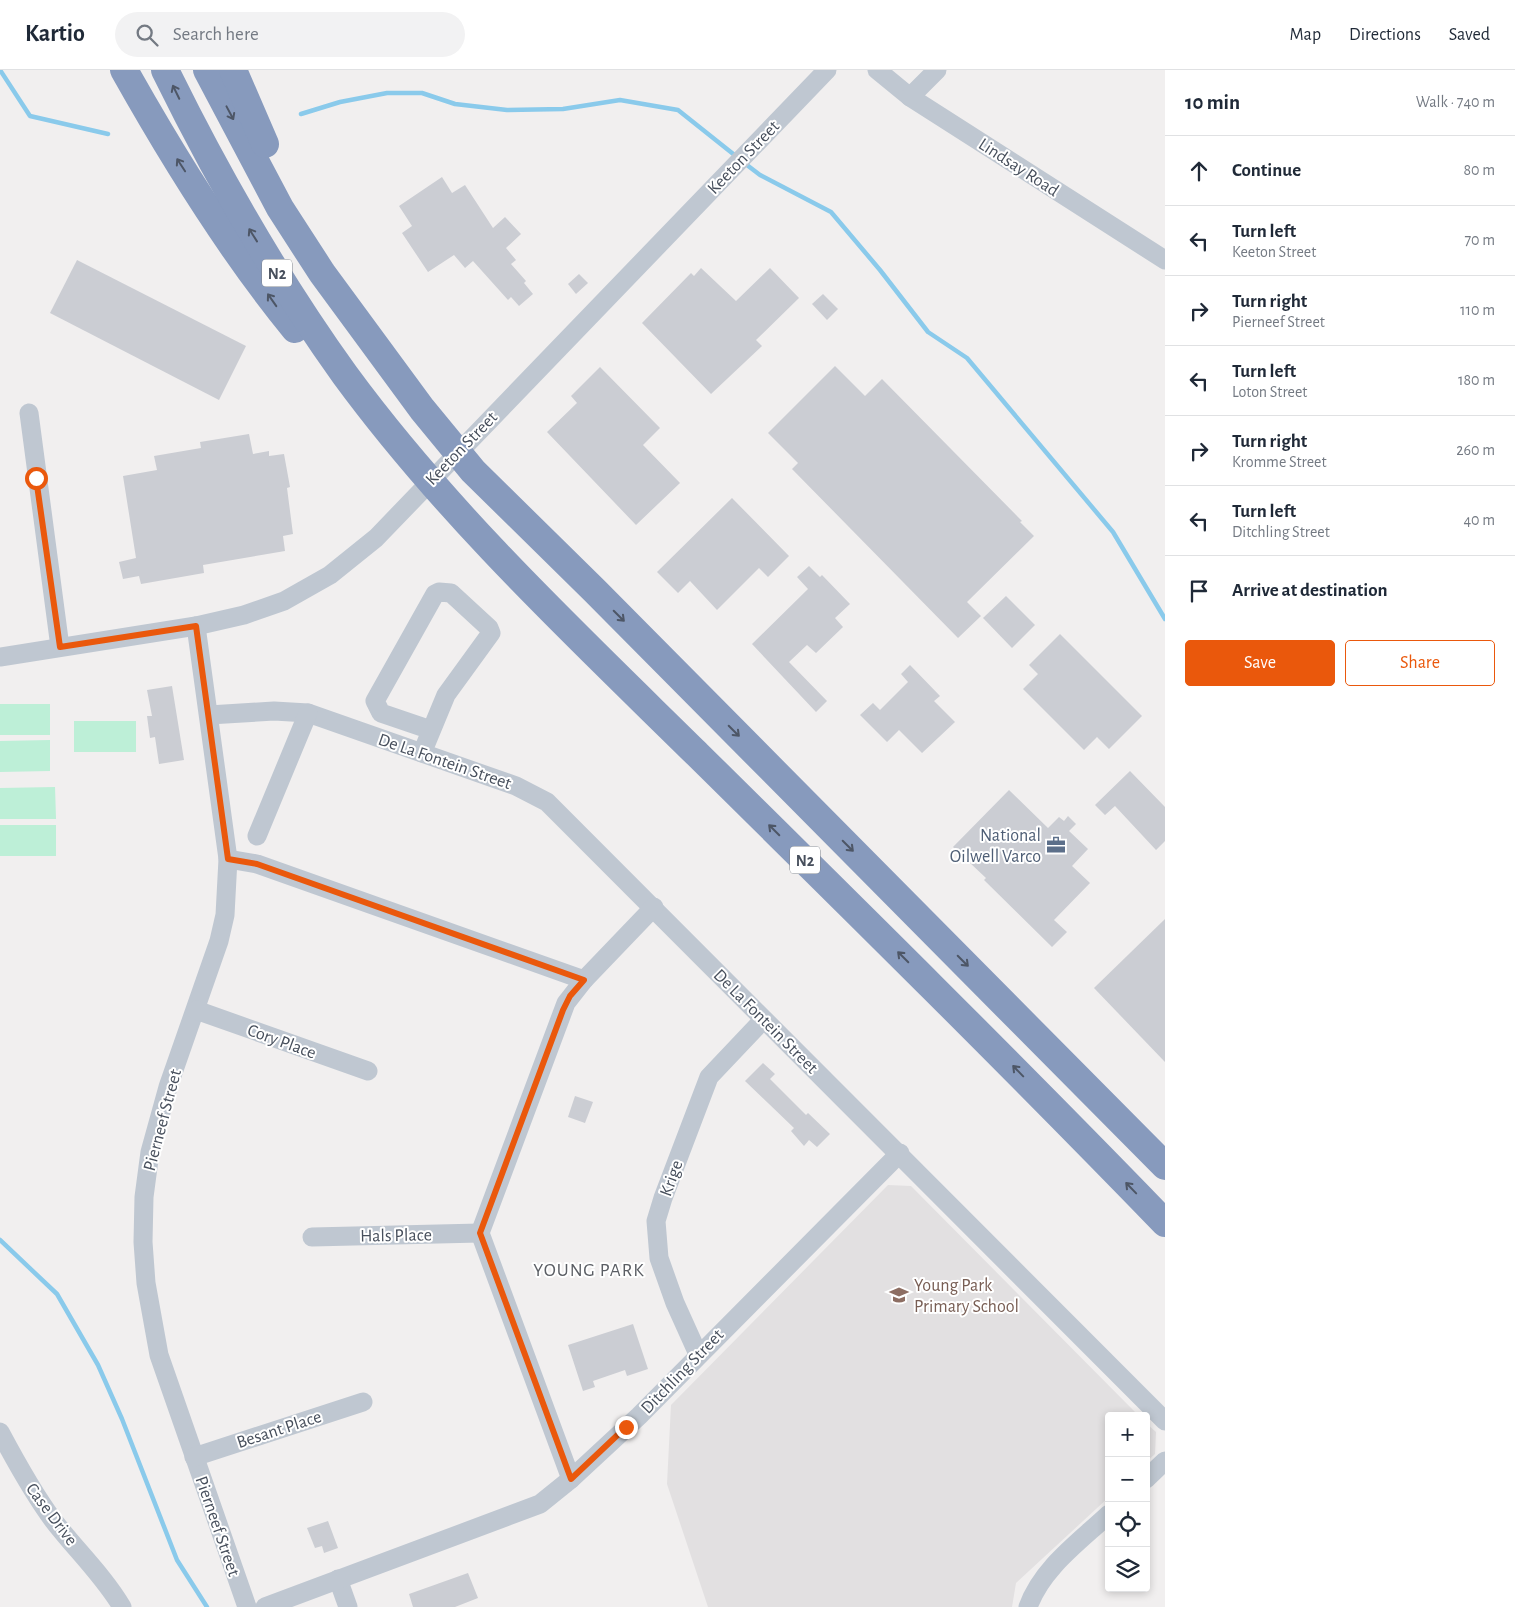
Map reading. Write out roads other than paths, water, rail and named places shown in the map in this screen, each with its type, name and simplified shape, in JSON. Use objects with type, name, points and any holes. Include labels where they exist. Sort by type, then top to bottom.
[{"type":"highway","points":[[124,70],[152,119],[188,175],[277,307],[324,364],[405,450]]},
{"type":"highway","name":"N2","points":[[164,70],[248,226],[275,270],[346,375],[444,498],[569,627],[1010,1063],[1165,1223]]},
{"type":"highway","name":"N2","points":[[208,70],[280,208],[368,338],[476,466],[594,590],[1165,1166]]},
{"type":"highway","points":[[233,70],[269,152],[342,282],[444,427]]},
{"type":"street","name":"Keeton Street","points":[[0,657],[196,626],[244,615],[284,601],[330,575],[376,538],[827,70]]},
{"type":"street","name":"Lindsay Road","points":[[876,70],[910,97],[1165,260]]},
{"type":"street","points":[[910,97],[936,70]]},
{"type":"street","points":[[29,413],[60,647]]},
{"type":"street","points":[[422,753],[450,689],[491,633],[489,628],[464,604],[451,593],[444,591],[435,594],[375,701],[381,713],[431,730]]},
{"type":"street","name":"Pierneef Street","points":[[196,626],[228,859],[223,927],[168,1087],[150,1152],[144,1197],[143,1242],[149,1308],[159,1355],[246,1607]]},
{"type":"street","name":"De La Fontein Street","points":[[209,714],[274,710],[308,713],[516,786],[540,797],[654,907],[763,1020],[900,1153],[1165,1421]]},
{"type":"street","points":[[257,836],[308,713]]},
{"type":"street","points":[[228,859],[257,864],[584,980]]},
{"type":"street","points":[[571,1479],[480,1233],[563,1010],[570,996],[654,907]]},
{"type":"street","name":"Cory Place","points":[[196,1010],[368,1071]]},
{"type":"street","name":"Krige","points":[[698,1354],[675,1303],[659,1258],[656,1221],[709,1077],[763,1020]]},
{"type":"street","name":"Ditchling Street","points":[[265,1607],[338,1578],[540,1504],[571,1479],[639,1416],[698,1354],[900,1153]]},
{"type":"street","name":"Hals Place","points":[[312,1237],[480,1233]]},
{"type":"street","name":"Besant Place","points":[[194,1457],[364,1402]]},
{"type":"street","name":"Case Drive","points":[[0,1432],[17,1465],[54,1521],[112,1590],[122,1607]]},
{"type":"street","points":[[1150,1474],[1165,1461]]},
{"type":"street","points":[[1028,1607],[1032,1595],[1047,1572],[1105,1518]]},
{"type":"street","points":[[338,1578],[348,1607]]},
{"type":"street","name":"Case Drive","points":[[112,1590],[135,1607]]},
{"type":"waterway","points":[[0,70],[30,116],[108,134]]},
{"type":"waterway","points":[[301,114],[340,102],[387,93],[422,93],[455,104],[507,110],[563,109],[620,100],[678,110],[737,157]]},
{"type":"waterway","points":[[743,162],[760,175],[831,212],[880,270],[928,332],[967,358],[1113,532],[1165,619]]},
{"type":"waterway","points":[[0,1240],[57,1294],[98,1365],[122,1419],[177,1560],[207,1607]]},
{"type":"place","name":"National Oilwell Varco","points":[[1056,845]]},
{"type":"place","name":"Young Park Primary School","points":[[899,1295]]},
{"type":"district","name":"YOUNG PARK","points":[[589,1269]]}]
